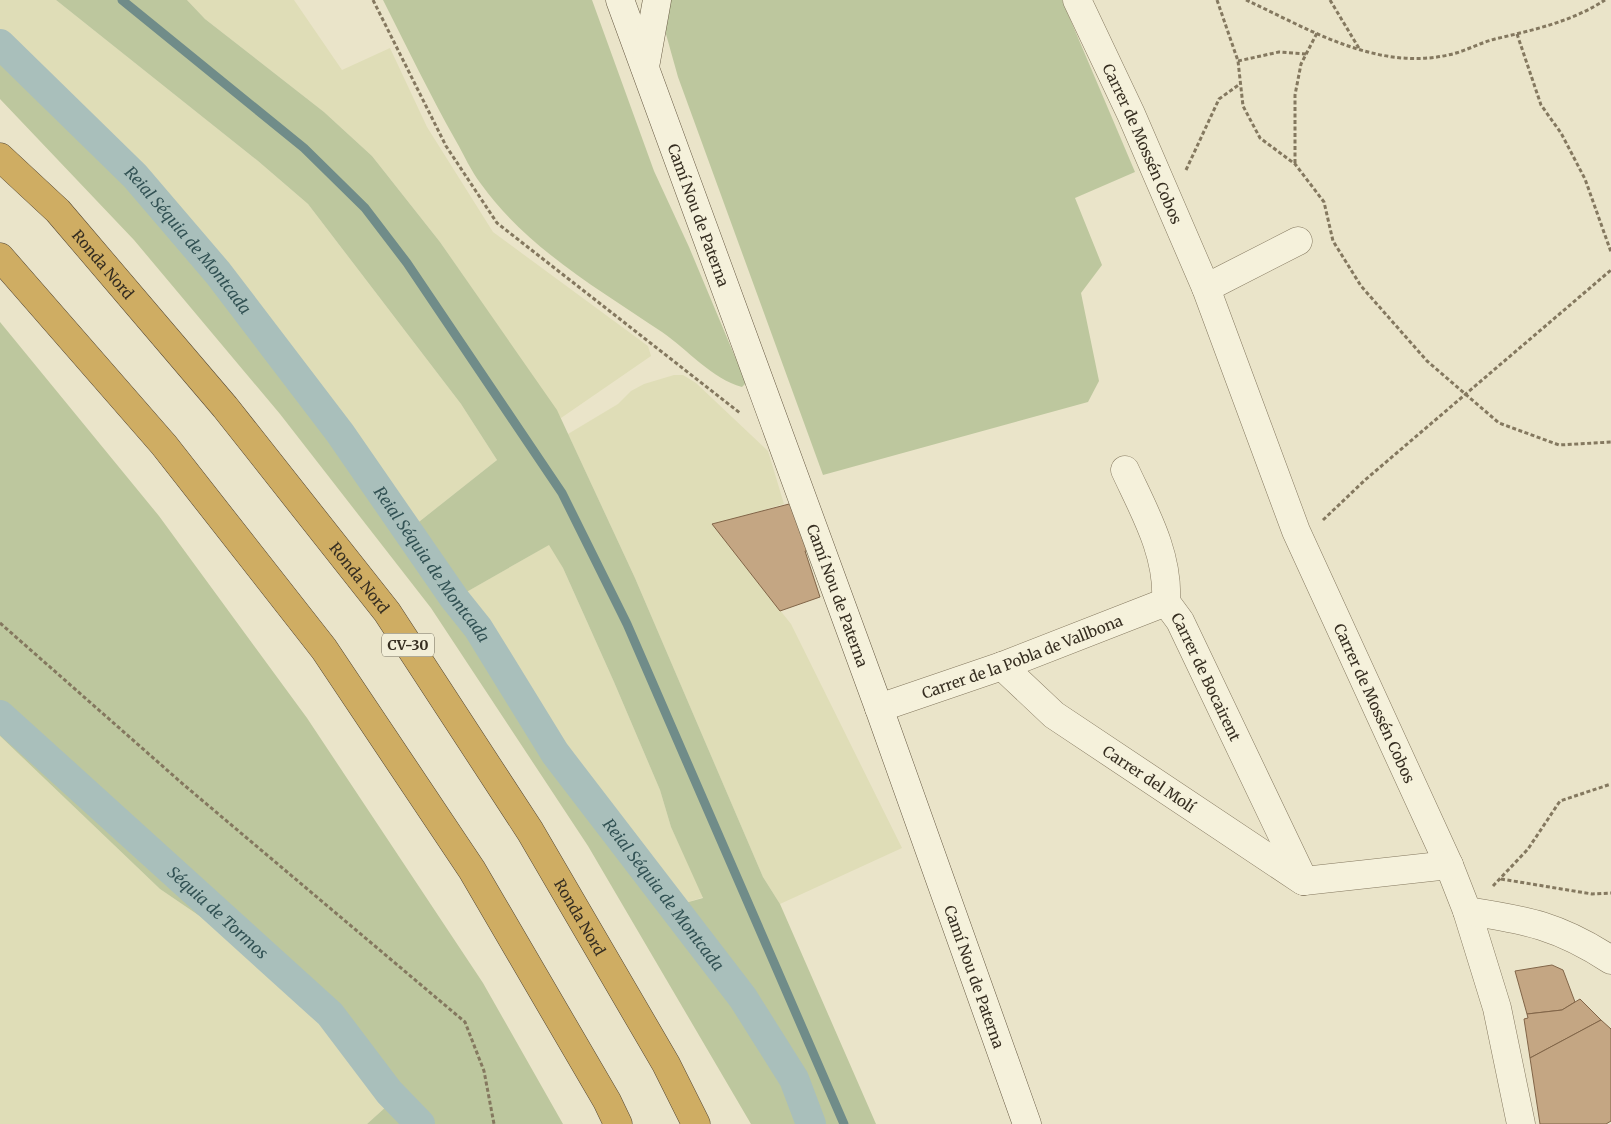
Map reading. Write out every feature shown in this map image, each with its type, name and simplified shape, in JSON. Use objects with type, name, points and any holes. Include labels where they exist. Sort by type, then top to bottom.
[{"type":"highway","points":[[0,147],[58,210]]},
{"type":"highway","name":"Ronda Nord","points":[[0,157],[58,210],[225,407],[387,612],[530,831],[666,1064],[696,1124]]},
{"type":"highway","points":[[0,257],[164,445],[324,649],[472,870],[602,1092],[618,1124]]},
{"type":"street","name":"Camí Nou de Paterna","points":[[620,0],[879,708],[1027,1124]]},
{"type":"street","points":[[645,68],[657,0]]},
{"type":"street","name":"Carrer de Mossén Cobos","points":[[1077,0],[1166,195],[1206,288],[1301,541],[1449,865],[1467,911],[1497,1008],[1521,1124]]},
{"type":"street","points":[[1206,288],[1298,241]]},
{"type":"street","name":"Carrer de Bocairent","points":[[1125,470],[1156,537],[1166,589],[1166,602],[1180,621],[1304,881]]},
{"type":"street","name":"Carrer de la Pobla de Vallbona","points":[[879,708],[1002,666],[1166,602]]},
{"type":"street","name":"Carrer del Molí","points":[[1002,666],[1054,715],[1304,881]]},
{"type":"street","points":[[1304,881],[1449,865]]},
{"type":"street","points":[[1467,911],[1524,920],[1555,929],[1582,941],[1611,960]]},
{"type":"path","points":[[372,0],[446,146],[497,223],[741,413],[770,410]]},
{"type":"path","points":[[1217,0],[1238,61],[1243,106],[1260,138],[1295,164],[1324,202],[1333,241],[1360,286],[1427,361],[1499,423],[1559,445],[1611,442]]},
{"type":"path","points":[[1246,0],[1341,45],[1393,58],[1447,55],[1490,40],[1544,28],[1578,15],[1605,0]]},
{"type":"path","points":[[1330,0],[1360,50]]},
{"type":"path","points":[[1295,164],[1295,95],[1301,64],[1317,33]]},
{"type":"path","points":[[1517,34],[1541,105],[1561,133],[1585,180],[1611,252]]},
{"type":"path","points":[[1238,61],[1279,52],[1306,54]]},
{"type":"path","points":[[1166,195],[1177,188],[1219,99],[1240,83]]},
{"type":"path","points":[[1301,541],[1365,480],[1611,270]]},
{"type":"path","points":[[0,623],[184,785],[465,1022],[484,1071],[494,1124]]},
{"type":"path","points":[[1611,784],[1560,801],[1528,850],[1500,879],[1592,894],[1611,894]]},
{"type":"shaded area","points":[[0,0],[56,0],[258,161],[308,204],[461,404],[497,460],[415,525],[314,375],[182,212],[0,33]]},
{"type":"shaded area","points":[[187,0],[294,0],[342,70],[390,48],[427,127],[493,232],[648,346],[651,356],[561,418],[440,242],[372,156],[324,112],[205,19]]},
{"type":"shaded area","points":[[674,375],[683,375],[696,383],[768,451],[784,504],[713,525],[791,624],[902,848],[780,904],[763,877],[635,578],[568,434],[618,404],[631,391],[644,384]]},
{"type":"shaded area","points":[[550,544],[563,568],[614,682],[660,790],[671,827],[704,897],[685,903],[565,752],[463,594]]},
{"type":"shaded area","points":[[0,736],[160,889],[201,917],[301,1001],[339,1043],[388,1105],[367,1124],[0,1124]]},
{"type":"green space","points":[[56,0],[187,0],[205,19],[324,112],[372,156],[440,242],[557,410],[635,578],[763,877],[780,904],[876,1124],[751,1124],[588,846],[431,608],[280,414],[134,240],[0,99],[0,33],[182,212],[314,375],[415,525],[497,460],[461,404],[308,204],[258,161]],"holes":[[[549,545],[563,568],[660,790],[671,827],[703,898],[685,903],[578,769],[545,722],[486,625],[463,594]]]},
{"type":"green space","points":[[383,0],[592,0],[654,171],[689,247],[746,383],[742,387],[720,378],[672,339],[565,266],[542,248],[499,207],[471,168]]},
{"type":"green space","points":[[663,0],[1062,0],[1135,172],[1075,198],[1102,265],[1081,293],[1099,381],[1088,402],[823,475],[678,77],[664,27]]},
{"type":"green space","points":[[0,322],[159,516],[307,718],[483,983],[563,1124],[367,1124],[388,1105],[339,1043],[301,1001],[201,917],[160,889],[0,736]]},
{"type":"building","points":[[793,503],[809,550],[805,551],[820,597],[780,611],[712,524]]},
{"type":"building","points":[[1552,965],[1563,970],[1575,1002],[1562,1010],[1527,1014],[1515,971]]},
{"type":"building","points":[[1580,999],[1601,1020],[1530,1058],[1524,1019],[1528,1018],[1527,1014],[1562,1010]]},
{"type":"building","points":[[1601,1020],[1611,1029],[1611,1121],[1606,1124],[1540,1124],[1530,1058]]},
{"type":"waterway","points":[[122,0],[304,148],[365,208],[407,263],[562,493],[627,624],[844,1124]]},
{"type":"waterway","name":"Reial Séquia de Montcada","points":[[0,44],[135,176],[218,273],[340,433],[454,598],[478,628],[555,753],[743,998],[794,1079],[811,1124]]},
{"type":"waterway","name":"Séquia de Tormos","points":[[0,715],[330,1014],[389,1092],[420,1124]]}]
